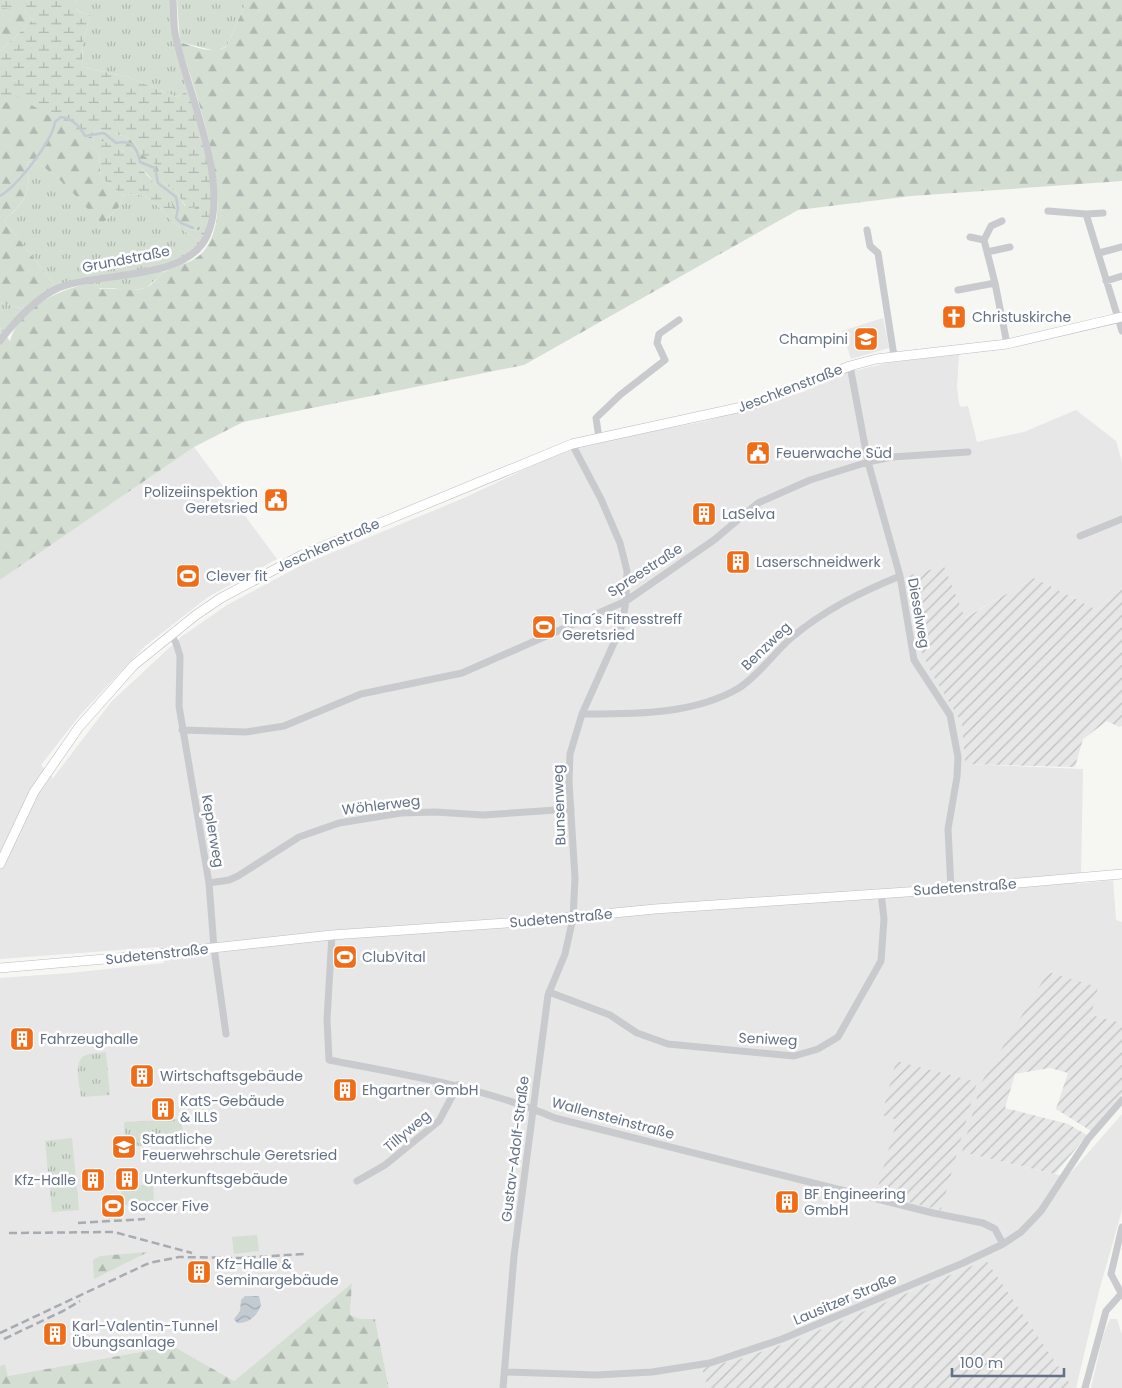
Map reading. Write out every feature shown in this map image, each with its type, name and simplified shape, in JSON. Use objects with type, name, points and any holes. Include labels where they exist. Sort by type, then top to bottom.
[{"type":"street","name":"Grundstraße","points":[[0,341],[33,304],[57,289],[77,282],[166,267],[194,253],[205,241],[212,223],[213,182],[202,127],[175,36],[174,0]]},
{"type":"street","points":[[1048,211],[1086,214],[1103,213]]},
{"type":"street","points":[[1086,214],[1122,330]]},
{"type":"street","points":[[1002,221],[991,226],[984,240],[1007,344]]},
{"type":"street","points":[[867,230],[870,246],[878,253],[894,356]]},
{"type":"street","points":[[970,237],[984,240]]},
{"type":"street","points":[[987,252],[1010,247]]},
{"type":"street","points":[[1099,253],[1122,247]]},
{"type":"street","points":[[1106,281],[1122,276]]},
{"type":"street","points":[[958,290],[995,283]]},
{"type":"street","name":"Jeschkenstraße","points":[[0,864],[34,792],[80,727],[134,665],[221,598],[302,555],[572,444],[751,405],[850,366],[894,356],[1007,344],[1119,318]]},
{"type":"street","points":[[599,438],[596,418],[620,395],[665,360],[657,343],[659,334],[679,320]]},
{"type":"street","name":"Dieselweg","points":[[850,366],[868,462],[900,576],[914,660],[950,714],[958,757],[957,776],[948,829],[951,889]]},
{"type":"street","name":"Bunsenweg","points":[[572,444],[601,499],[620,543],[627,571],[626,601],[622,625],[582,714],[575,734],[569,767],[575,878],[573,918]]},
{"type":"street","name":"Spreestraße","points":[[182,730],[246,732],[295,723],[361,694],[462,674],[626,601],[714,540],[758,503],[810,480],[868,462],[892,457],[968,452]]},
{"type":"street","points":[[1080,536],[1122,520]]},
{"type":"street","name":"Benzweg","points":[[582,714],[635,714],[702,704],[738,688],[762,670],[790,640],[819,615],[870,588],[900,576]]},
{"type":"street","name":"Keplerweg","points":[[171,635],[180,656],[179,706],[209,883],[214,948],[226,1034]]},
{"type":"street","name":"Wöhlerweg","points":[[209,883],[229,880],[238,876],[298,837],[339,823],[401,813],[435,812],[483,815],[571,809]]},
{"type":"street","name":"Sudetenstraße","points":[[0,968],[332,935],[573,918],[655,909],[951,889],[1122,874]]},
{"type":"street","name":"Seniweg","points":[[549,992],[610,1015],[637,1033],[668,1044],[794,1056],[818,1049],[838,1037],[881,960],[884,919],[881,893]]},
{"type":"street","name":"Gustav-Adolf-Straße","points":[[504,1388],[514,1256],[549,992],[565,954],[573,918]]},
{"type":"street","name":"Wallensteinstraße","points":[[332,935],[327,1019],[330,1060],[458,1086],[533,1108],[555,1118],[933,1213],[983,1223],[995,1229],[1003,1244]]},
{"type":"street","name":"Tillyweg","points":[[357,1181],[385,1165],[439,1122],[458,1086]]},
{"type":"street","name":"Lausitzer Straße","points":[[506,1372],[606,1374],[652,1372],[710,1363],[782,1339],[955,1266],[1003,1244],[1021,1232],[1041,1211],[1088,1139],[1122,1100]]},
{"type":"street","points":[[1085,1388],[1106,1311],[1122,1294],[1111,1274],[1122,1227]]},
{"type":"shaded area","name":"Champini","points":[[883,318],[889,348],[851,359],[842,331]]},
{"type":"shaded area","points":[[959,354],[957,387],[959,404],[961,407],[968,406],[977,442],[1024,432],[1076,410],[1116,441],[1122,462],[1122,587],[1097,610],[1034,578],[964,618],[944,566],[907,577],[950,701],[962,723],[965,764],[1083,769],[1081,872],[1078,884],[1113,880],[1116,920],[1122,922],[1122,1023],[1091,1015],[1048,972],[962,1152],[1067,1177],[1122,1114],[1122,1210],[1099,1291],[1076,1388],[1073,1388],[986,1260],[796,1340],[740,1359],[703,1368],[708,1388],[389,1388],[375,1319],[360,1319],[350,1315],[352,1283],[234,1381],[173,1346],[8,1376],[5,1364],[0,1366],[0,978],[164,963],[159,947],[0,959],[0,580],[194,447],[277,559],[208,597],[144,647],[80,715],[41,765],[53,778],[112,701],[181,637],[227,605],[302,565],[464,498],[576,445],[702,422],[803,392],[845,373],[887,363]]},
{"type":"shaded area","points":[[944,566],[965,618],[1034,578],[1097,610],[1122,587],[1122,726],[1119,727],[1107,721],[1083,739],[1075,767],[965,764],[962,723],[932,674],[920,648],[907,576]]},
{"type":"shaded area","points":[[1048,972],[1098,987],[1091,1015],[1122,1023],[1122,1094],[1091,1131],[1056,1109],[1068,1073],[1050,1068],[1015,1074],[1005,1108],[1068,1124],[1087,1135],[1055,1174],[962,1152],[981,1083]]},
{"type":"shaded area","points":[[896,1061],[977,1082],[941,1210],[876,1194],[897,1120],[882,1115]]},
{"type":"shaded area","points":[[986,1260],[1073,1388],[708,1388],[702,1368],[740,1359],[796,1340]]},
{"type":"shaded area","points":[[1110,1319],[1117,1319],[1122,1335],[1122,1388],[1091,1388],[1103,1336]]},
{"type":"green space","points":[[0,0],[75,0],[78,11],[90,15],[83,43],[82,67],[127,77],[177,97],[188,90],[206,156],[211,191],[212,207],[210,221],[201,243],[175,224],[158,206],[146,197],[132,194],[123,196],[101,177],[99,153],[71,125],[48,115],[15,95],[0,107],[0,51],[33,20],[24,10],[0,8]],"holes":[[[99,130],[123,136],[133,141],[143,155],[156,165],[164,183],[177,193],[187,208],[199,207],[202,226],[199,230],[193,231],[178,223],[171,202],[128,154],[103,141],[94,141],[90,133]]]},
{"type":"green space","points":[[75,0],[171,0],[175,47],[188,90],[177,97],[127,77],[82,67],[83,43],[90,15],[78,11]]},
{"type":"green space","points":[[177,0],[247,0],[227,46],[216,51],[180,42]]},
{"type":"green space","points":[[247,0],[1122,0],[1122,181],[911,196],[798,210],[524,365],[243,422],[194,447],[0,580],[0,328],[10,341],[15,328],[23,318],[33,308],[56,294],[94,282],[100,289],[134,290],[145,288],[151,285],[163,273],[190,261],[203,252],[213,233],[217,208],[216,180],[203,119],[180,42],[210,50],[222,49],[227,46]]},
{"type":"green space","points":[[0,8],[24,10],[33,20],[0,51]]},
{"type":"green space","points":[[15,94],[75,127],[99,153],[101,177],[123,196],[119,207],[104,222],[100,222],[56,176],[36,163],[27,161],[28,188],[26,195],[18,207],[4,221],[56,286],[24,309],[0,302],[0,107]]},
{"type":"green space","points":[[99,130],[123,136],[133,141],[143,155],[157,165],[164,183],[177,193],[185,206],[199,206],[202,226],[199,230],[193,231],[178,223],[171,202],[162,194],[148,175],[123,151],[94,141],[90,133]]},
{"type":"green space","points":[[27,161],[36,163],[56,176],[100,222],[104,222],[119,207],[123,196],[139,195],[152,201],[175,224],[201,243],[186,255],[169,263],[151,268],[93,276],[56,286],[4,221],[18,207],[26,195],[28,189]]},
{"type":"green space","points":[[165,271],[146,288],[127,291],[99,288],[94,282]]},
{"type":"green space","points":[[0,302],[24,309],[4,333],[0,328]]},
{"type":"green space","points":[[106,1052],[110,1095],[81,1097],[78,1074],[79,1062],[86,1055]]},
{"type":"green space","points":[[181,1119],[183,1133],[177,1143],[120,1147],[119,1139],[125,1139],[124,1122]]},
{"type":"green space","points":[[72,1138],[79,1210],[52,1212],[45,1141]]},
{"type":"green space","points":[[153,1184],[154,1202],[123,1205],[121,1187]]},
{"type":"green space","points":[[257,1235],[259,1251],[234,1254],[232,1237]]},
{"type":"green space","points":[[148,1252],[94,1279],[93,1260],[100,1256]]},
{"type":"green space","points":[[352,1283],[350,1315],[360,1319],[375,1319],[389,1388],[0,1388],[0,1366],[5,1364],[8,1376],[173,1346],[234,1381]]},
{"type":"water","points":[[245,1296],[259,1296],[261,1305],[252,1318],[245,1322],[237,1323],[234,1319],[240,1311],[241,1300]]},
{"type":"waterway","points":[[0,196],[33,163],[48,141],[55,122],[61,117],[69,119],[81,129],[85,136],[104,133],[116,143],[122,142],[133,146],[140,162],[155,168],[158,183],[176,197],[178,208],[176,218],[181,223],[193,228]]},
{"type":"railway","points":[[78,1223],[145,1219]]},
{"type":"railway","points":[[9,1233],[114,1232],[192,1253]]},
{"type":"railway","points":[[0,1333],[149,1263],[179,1257],[238,1258],[304,1254]]},
{"type":"railway","points":[[4,1339],[80,1301]]},
{"type":"place","name":"Christuskirche","points":[[954,317]]},
{"type":"place","name":"Champini","points":[[866,339]]},
{"type":"place","name":"Feuerwache Süd","points":[[758,453]]},
{"type":"place","name":"Polizeiinspektion Geretsried","points":[[276,500]]},
{"type":"place","name":"LaSelva","points":[[704,514]]},
{"type":"place","name":"Laserschneidwerk","points":[[738,562]]},
{"type":"place","name":"Clever fit","points":[[188,576]]},
{"type":"place","name":"Tina´s Fitnesstreff Geretsried","points":[[544,627]]},
{"type":"place","name":"ClubVital","points":[[345,957]]},
{"type":"place","name":"Fahrzeughalle","points":[[22,1039]]},
{"type":"place","name":"Wirtschaftsgebäude","points":[[142,1076]]},
{"type":"place","name":"Ehgartner GmbH","points":[[345,1090]]},
{"type":"place","name":"KatS-Gebäude & ILLS","points":[[163,1109]]},
{"type":"place","name":"Staatliche Feuerwehrschule Geretsried","points":[[124,1147]]},
{"type":"place","name":"Unterkunftsgebäude","points":[[127,1179]]},
{"type":"place","name":"Kfz-Halle","points":[[93,1180]]},
{"type":"place","name":"BF Engineering GmbH","points":[[787,1202]]},
{"type":"place","name":"Soccer Five","points":[[113,1206]]},
{"type":"place","name":"Kfz-Halle & Seminargebäude","points":[[199,1272]]},
{"type":"place","name":"Karl-Valentin-Tunnel Übungsanlage","points":[[55,1334]]}]
